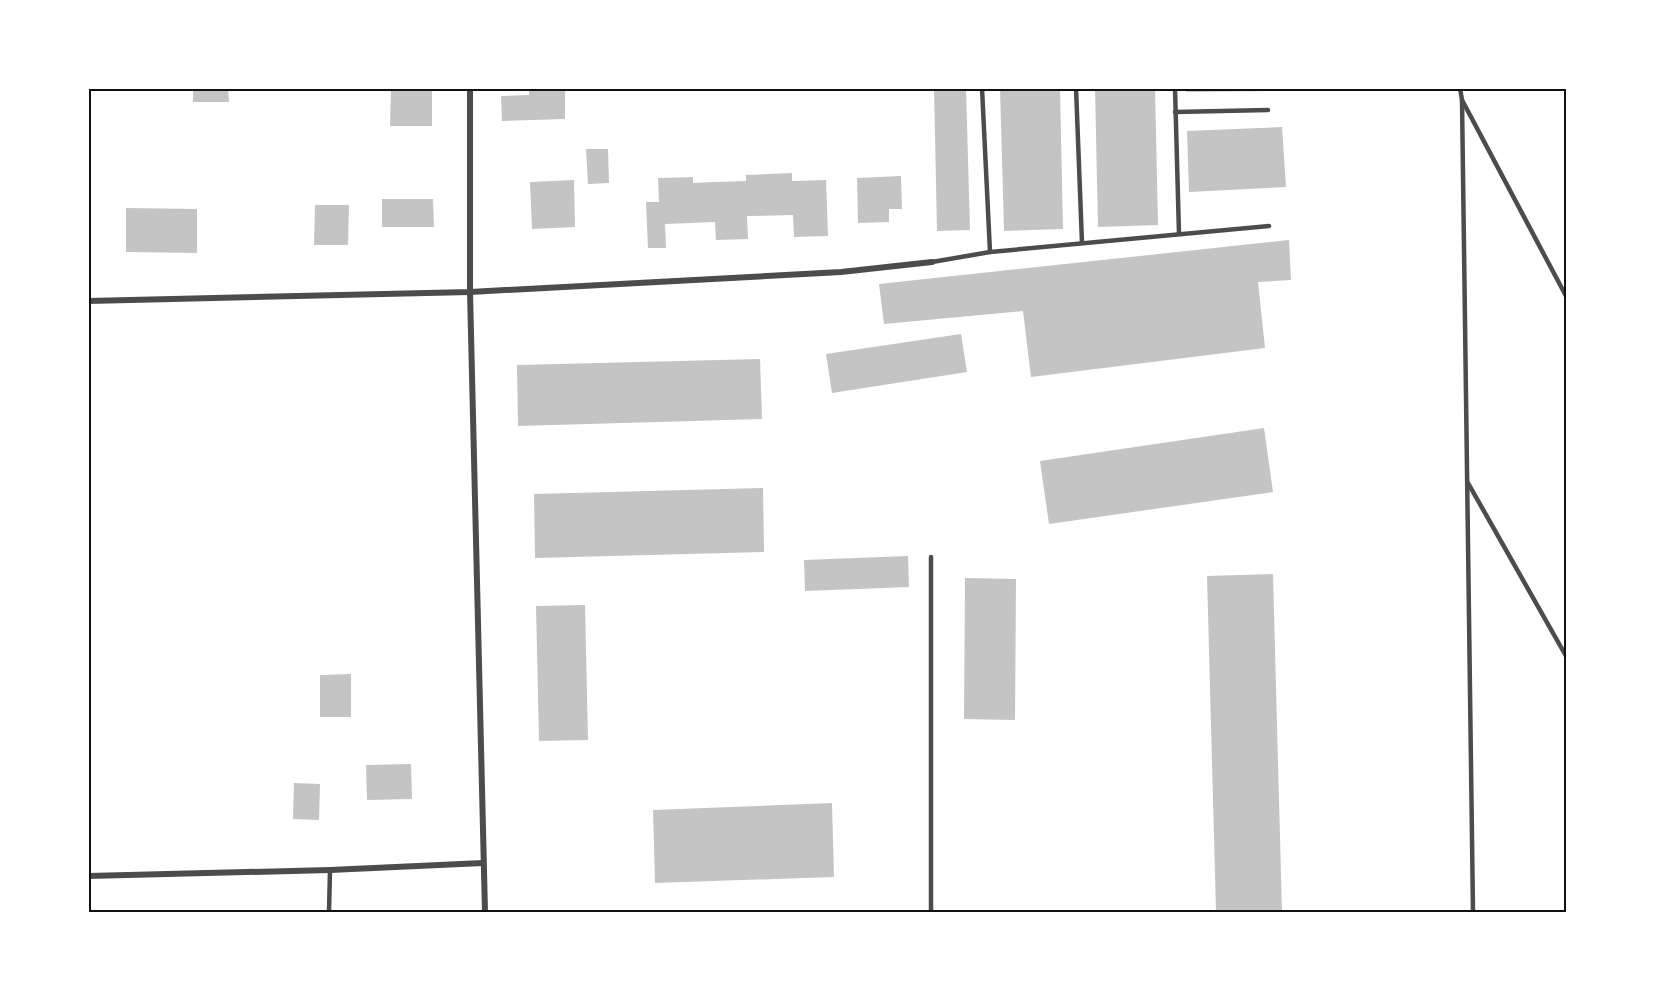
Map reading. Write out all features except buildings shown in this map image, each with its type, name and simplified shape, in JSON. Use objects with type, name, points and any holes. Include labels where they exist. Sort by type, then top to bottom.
[{"type":"street","points":[[470,88],[470,292],[485,912]]},
{"type":"street","points":[[88,301],[470,292],[841,272],[932,262]]},
{"type":"street","points":[[88,876],[330,870],[483,863]]},
{"type":"lane","points":[[982,88],[990,252]]},
{"type":"lane","points":[[1076,88],[1082,243]]},
{"type":"lane","points":[[1175,88],[1179,234]]},
{"type":"lane","points":[[1460,88],[1462,100],[1473,912]]},
{"type":"lane","points":[[1462,100],[1566,296]]},
{"type":"lane","points":[[1175,112],[1268,110]]},
{"type":"lane","points":[[932,262],[990,252],[1269,226]]},
{"type":"lane","points":[[1467,481],[1566,656]]},
{"type":"lane","points":[[931,557],[931,912]]},
{"type":"lane","points":[[329,912],[330,870]]}]
